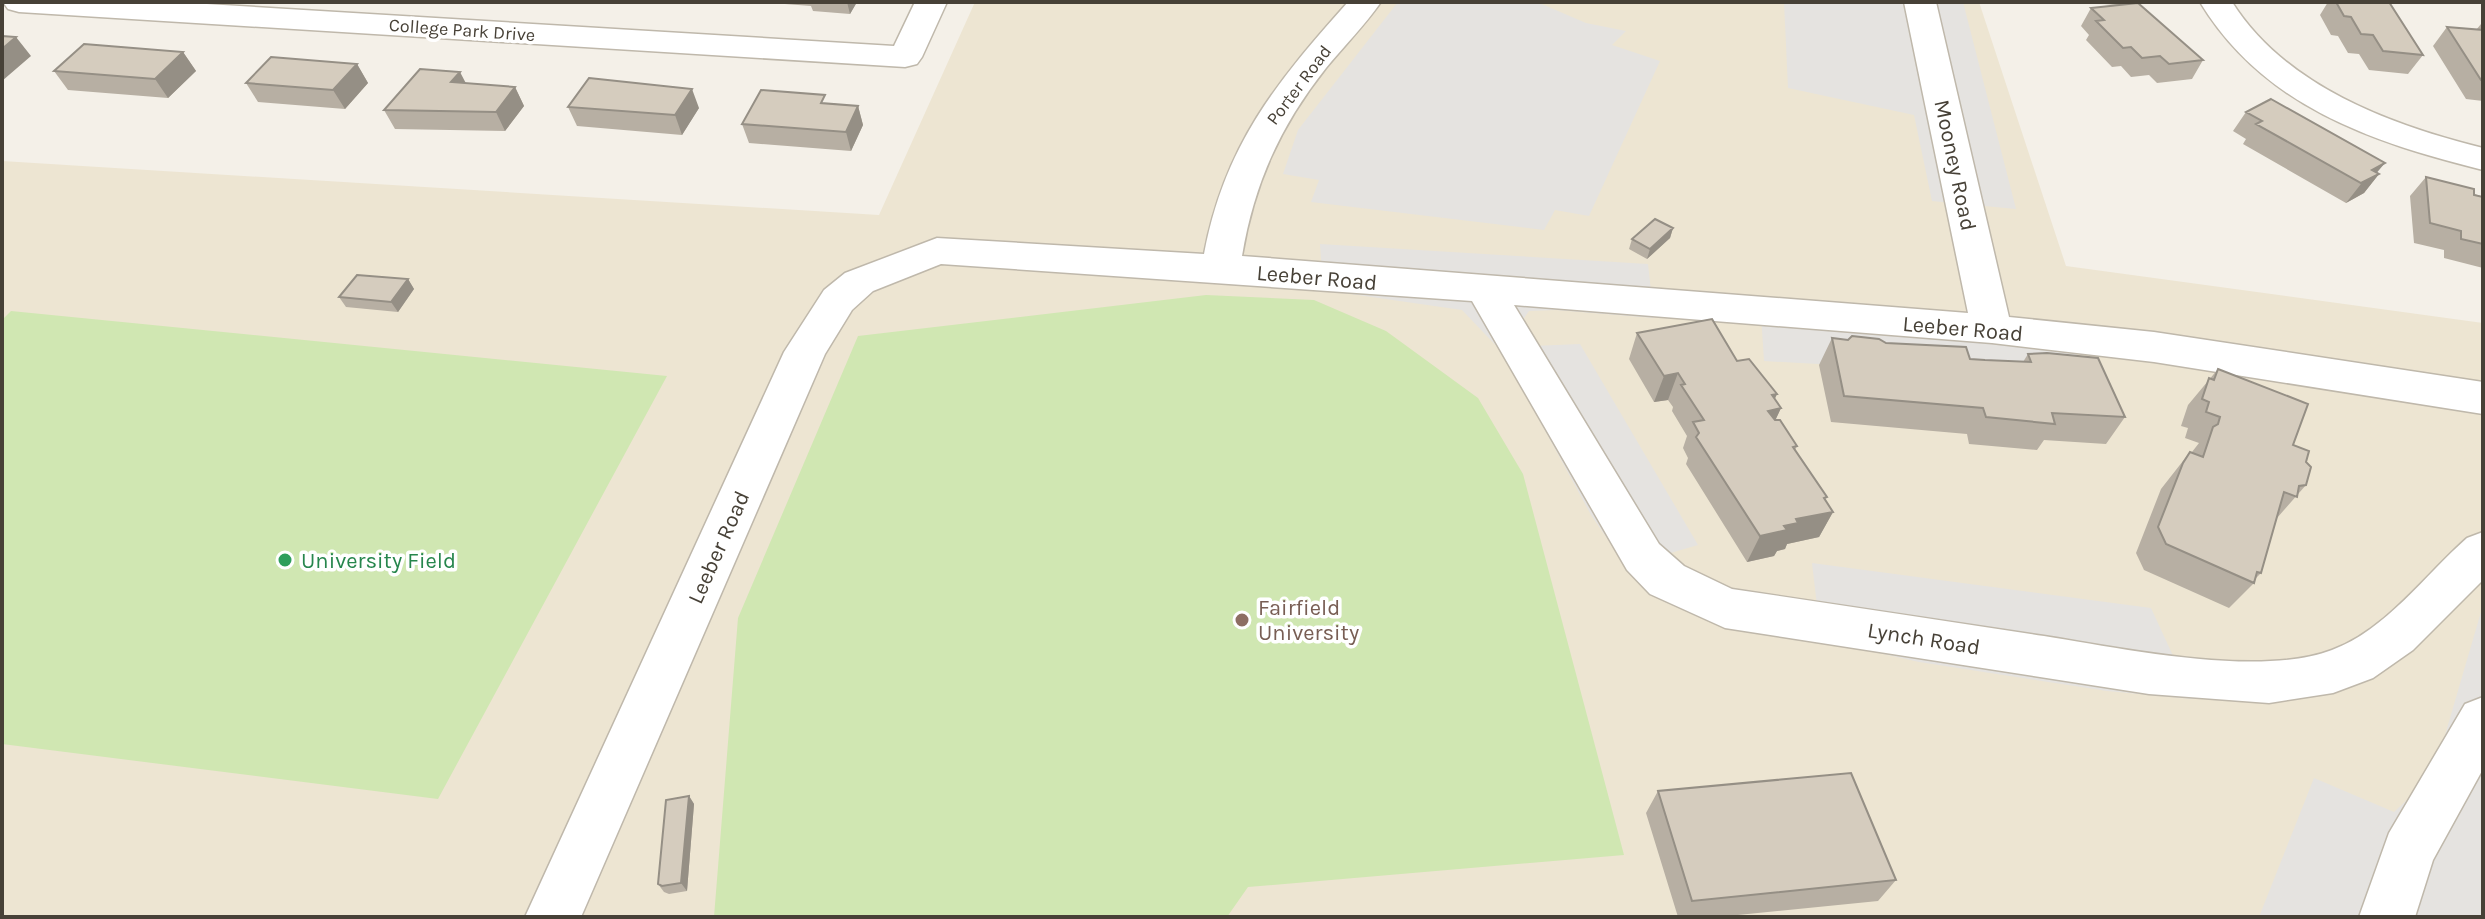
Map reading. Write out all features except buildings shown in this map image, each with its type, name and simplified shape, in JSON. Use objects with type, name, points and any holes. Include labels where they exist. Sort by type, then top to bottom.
[{"type":"street","name":"College Park Drive","points":[[19,2],[905,57],[931,2]]},
{"type":"street","name":"Porter Road","points":[[1221,268],[1231,212],[1245,168],[1269,122],[1310,66],[1365,2]]},
{"type":"street","name":"Mooney Road","points":[[1920,2],[1992,329]]},
{"type":"street","points":[[2216,2],[2223,18],[2268,68],[2373,128],[2483,159]]},
{"type":"street","name":"Leeber Road","points":[[553,917],[805,352],[838,300],[859,282],[937,251],[1221,268],[1992,329],[2154,347],[2483,398]]},
{"type":"street","name":"Lynch Road","points":[[1486,291],[1643,557],[1667,580],[1725,608],[2163,675],[2270,680],[2332,673],[2369,655],[2413,623],[2453,577],[2483,551]]},
{"type":"street","points":[[2387,917],[2408,851],[2483,720]]},
{"type":"shaded area","name":"Fairfield University","points":[[975,2],[1979,2],[2066,266],[2483,323],[2483,917],[2,917],[2,161],[879,215]]},
{"type":"shaded area","points":[[1398,2],[1537,2],[1586,23],[1626,31],[1612,45],[1660,61],[1589,216],[1555,210],[1544,230],[1311,202],[1319,180],[1283,174],[1298,130]]},
{"type":"shaded area","points":[[1784,2],[1963,2],[2016,209],[1932,201],[1914,115],[1788,88]]},
{"type":"shaded area","points":[[1320,244],[1648,264],[1654,318],[1556,310],[1529,311],[1522,321],[1533,346],[1580,344],[1698,545],[1626,566],[1591,515],[1503,353],[1462,310],[1323,290]]},
{"type":"shaded area","points":[[1760,299],[2063,325],[2088,379],[1764,361]]},
{"type":"shaded area","points":[[1812,563],[2151,608],[2193,699],[2107,691],[1919,662],[1821,640]]},
{"type":"shaded area","points":[[2483,605],[2483,917],[2259,917],[2314,778],[2394,812],[2410,797],[2443,742]]},
{"type":"green space","points":[[1206,295],[1314,300],[1386,331],[1478,398],[1523,474],[1624,855],[1248,887],[1227,917],[714,917],[738,618],[858,336]]},
{"type":"green space","name":"University Field","points":[[11,311],[667,376],[438,799],[2,744],[2,320]]},
{"type":"place","name":"University Field","points":[[285,560]]},
{"type":"place","name":"Fairfield University","points":[[1242,620]]}]
